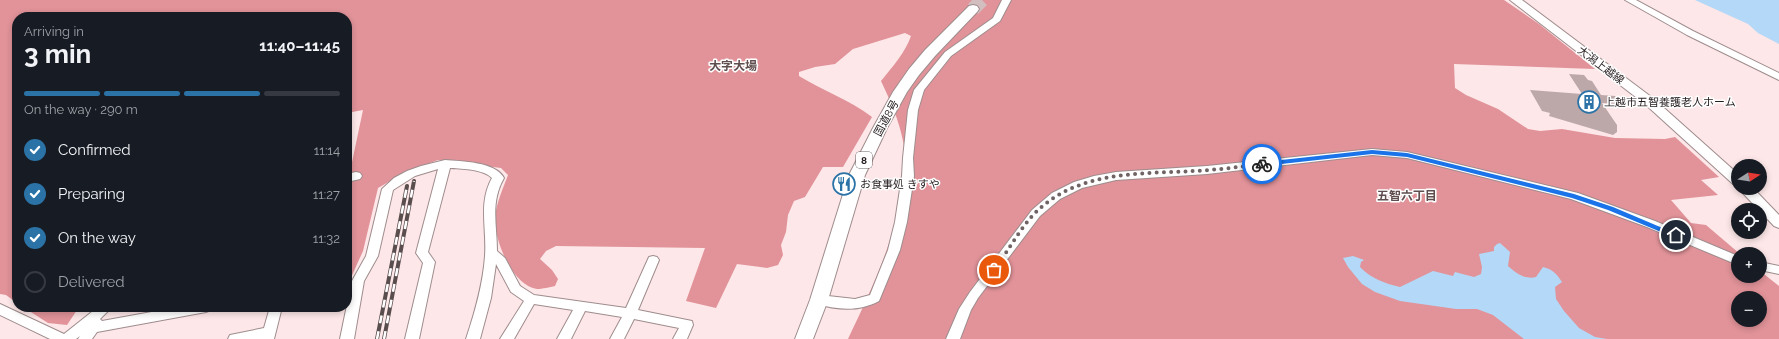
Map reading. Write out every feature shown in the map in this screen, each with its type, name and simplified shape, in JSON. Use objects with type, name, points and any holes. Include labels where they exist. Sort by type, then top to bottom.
[{"type":"highway","name":"国道8号","points":[[804,339],[819,300],[857,175],[880,128],[900,92],[914,72],[973,8]]},
{"type":"main road","name":"大潟上越線","points":[[1515,0],[1650,102],[1731,176]]},
{"type":"main road","points":[[1752,195],[1779,223]]},
{"type":"street","points":[[819,300],[853,304],[869,302],[875,298],[894,250],[901,222],[908,176],[912,110],[919,90],[937,65],[948,54],[997,19],[1003,4],[1007,0]]},
{"type":"street","points":[[1629,0],[1690,33],[1779,77]]},
{"type":"street","points":[[953,339],[974,295],[1036,213],[1056,196],[1072,188],[1094,180],[1116,176],[1207,170],[1372,152],[1407,155],[1574,196],[1644,221],[1731,258]]},
{"type":"street","points":[[412,339],[429,262],[422,252],[445,164]]},
{"type":"street","points":[[347,339],[358,281],[372,256],[388,189],[392,184],[413,173],[437,165],[445,164],[480,168],[496,174],[498,178],[491,192],[488,218],[491,253],[486,296],[473,339]]},
{"type":"street","points":[[491,253],[501,261],[515,289],[531,299],[630,313],[687,325],[680,339]]},
{"type":"street","points":[[617,339],[653,260]]},
{"type":"street","points":[[1767,267],[1779,270]]},
{"type":"street","points":[[507,339],[531,299]]},
{"type":"street","points":[[564,339],[582,306]]},
{"type":"street","points":[[0,309],[62,339]]},
{"type":"street","points":[[67,339],[101,312]]},
{"type":"street","points":[[89,334],[103,312]]},
{"type":"street","points":[[89,334],[184,312]]},
{"type":"street","points":[[235,339],[269,336],[275,312]]},
{"type":"shaded area","points":[[0,0],[1504,0],[1539,24],[1595,69],[1454,64],[1455,88],[1466,95],[1498,109],[1528,129],[1540,131],[1562,129],[1615,138],[1665,139],[1675,137],[1719,177],[1701,180],[1718,195],[1671,200],[1691,223],[1706,225],[1732,247],[1731,283],[1767,283],[1767,277],[1779,286],[1779,339],[848,339],[886,253],[899,207],[903,184],[904,144],[897,118],[881,81],[898,59],[911,36],[905,33],[853,49],[835,64],[815,67],[799,72],[799,76],[864,111],[872,117],[843,167],[823,167],[805,197],[794,201],[788,215],[786,232],[781,245],[783,255],[778,265],[767,268],[737,264],[716,308],[686,301],[705,248],[556,246],[546,251],[540,259],[552,270],[558,279],[555,286],[537,289],[528,286],[512,270],[506,260],[497,236],[495,225],[497,206],[508,175],[501,168],[438,160],[406,172],[378,188],[363,251],[352,275],[352,162],[363,110],[352,112],[352,12],[12,12],[12,299],[6,295],[0,294]]},
{"type":"shaded area","points":[[31,312],[76,312],[67,325],[48,323]]},
{"type":"water","points":[[1695,0],[1779,0],[1779,44],[1758,33],[1748,24]]},
{"type":"water","points":[[1500,243],[1510,252],[1508,266],[1524,277],[1536,277],[1543,267],[1554,272],[1562,282],[1555,287],[1556,299],[1564,311],[1579,328],[1595,337],[1607,339],[1524,339],[1493,315],[1477,309],[1456,309],[1400,301],[1375,292],[1362,284],[1348,267],[1343,258],[1353,256],[1364,260],[1361,262],[1360,267],[1369,275],[1383,282],[1400,287],[1433,271],[1453,276],[1455,272],[1474,277],[1481,274],[1482,267],[1479,254],[1494,251],[1494,247]]},
{"type":"building","name":"上越市五智養護老人ホーム","points":[[1569,74],[1584,75],[1588,80],[1592,81],[1601,95],[1615,96],[1620,104],[1602,103],[1617,125],[1617,132],[1613,135],[1549,116],[1550,113],[1542,111],[1530,90],[1582,94]]},
{"type":"tunnel","points":[[973,9],[982,0]]},
{"type":"railway","points":[[384,339],[414,181]]},
{"type":"railway","points":[[377,339],[407,186]]},
{"type":"way so far","points":[[994,270],[1024,227],[1036,213],[1056,196],[1078,185],[1116,176],[1207,170],[1262,164]]},
{"type":"place","name":"上越市五智養護老人ホーム","points":[[1589,102]]},
{"type":"place","name":"お食事処 きすや","points":[[844,184]]},
{"type":"district","name":"大字大場","points":[[733,66]]},
{"type":"district","name":"五智六丁目","points":[[1407,196]]},
{"type":"route","points":[[1262,164],[1372,152],[1407,155],[1574,196],[1611,208],[1676,235]]}]
